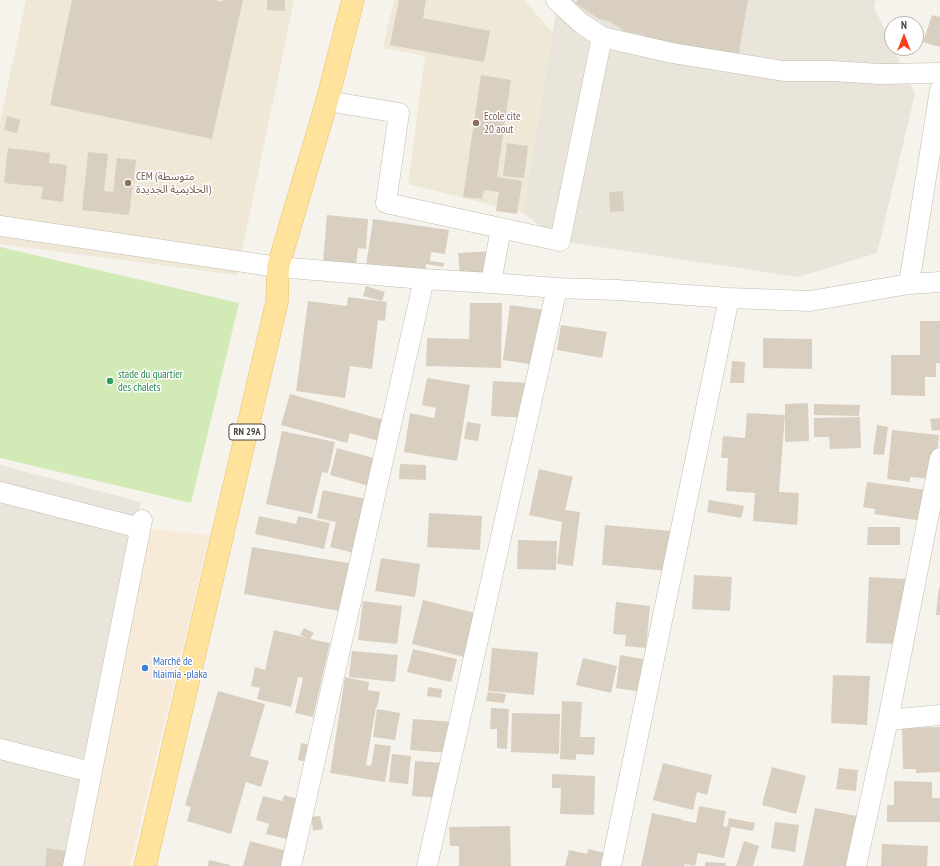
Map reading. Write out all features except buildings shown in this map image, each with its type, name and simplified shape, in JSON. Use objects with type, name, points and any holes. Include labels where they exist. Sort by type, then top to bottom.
[{"type":"main road","name":"RN 29A","points":[[145,866],[277,302],[278,267],[327,101],[353,0]]},
{"type":"street","points":[[556,0],[582,24],[602,37],[672,53],[784,71],[833,71],[880,74],[940,73]]},
{"type":"street","points":[[327,101],[399,113],[386,203],[560,241],[602,37]]},
{"type":"street","points":[[909,284],[940,90]]},
{"type":"street","points":[[0,226],[278,267],[424,280],[491,282],[557,288],[810,301],[909,284],[940,282]]},
{"type":"street","points":[[491,282],[501,228]]},
{"type":"street","points":[[291,866],[424,280]]},
{"type":"street","points":[[427,866],[557,288]]},
{"type":"street","points":[[611,866],[729,298]]},
{"type":"street","points":[[856,866],[888,720],[940,458]]},
{"type":"street","points":[[0,492],[141,524],[73,866]]},
{"type":"street","points":[[888,720],[940,715]]},
{"type":"street","points":[[0,749],[91,772]]},
{"type":"shaded area","name":"CEM (متوسطة الحلايمية الجديدة)","points":[[26,0],[294,0],[237,275],[0,244],[0,122]]},
{"type":"shaded area","name":"Ecole cite 20 aout","points":[[394,0],[524,0],[552,32],[523,213],[408,184],[425,56],[383,48]]},
{"type":"shaded area","points":[[551,0],[876,0],[874,7],[884,28],[884,56],[897,56],[915,94],[877,253],[798,277],[560,241],[523,213],[557,6]]},
{"type":"shaded area","points":[[0,465],[141,502],[68,866],[0,866]]},
{"type":"shaded area","name":"Marché de hlaimia -plaka","points":[[140,528],[210,535],[130,866],[73,866]]},
{"type":"green space","name":"stade du quartier des chalets","points":[[0,247],[239,303],[191,503],[0,458]]},
{"type":"place","name":"Ecole cite 20 aout","points":[[476,123]]},
{"type":"place","name":"CEM (متوسطة الحلايمية الجديدة)","points":[[128,183]]},
{"type":"place","name":"stade du quartier des chalets","points":[[110,381]]},
{"type":"place","name":"Marché de hlaimia -plaka","points":[[145,668]]}]
